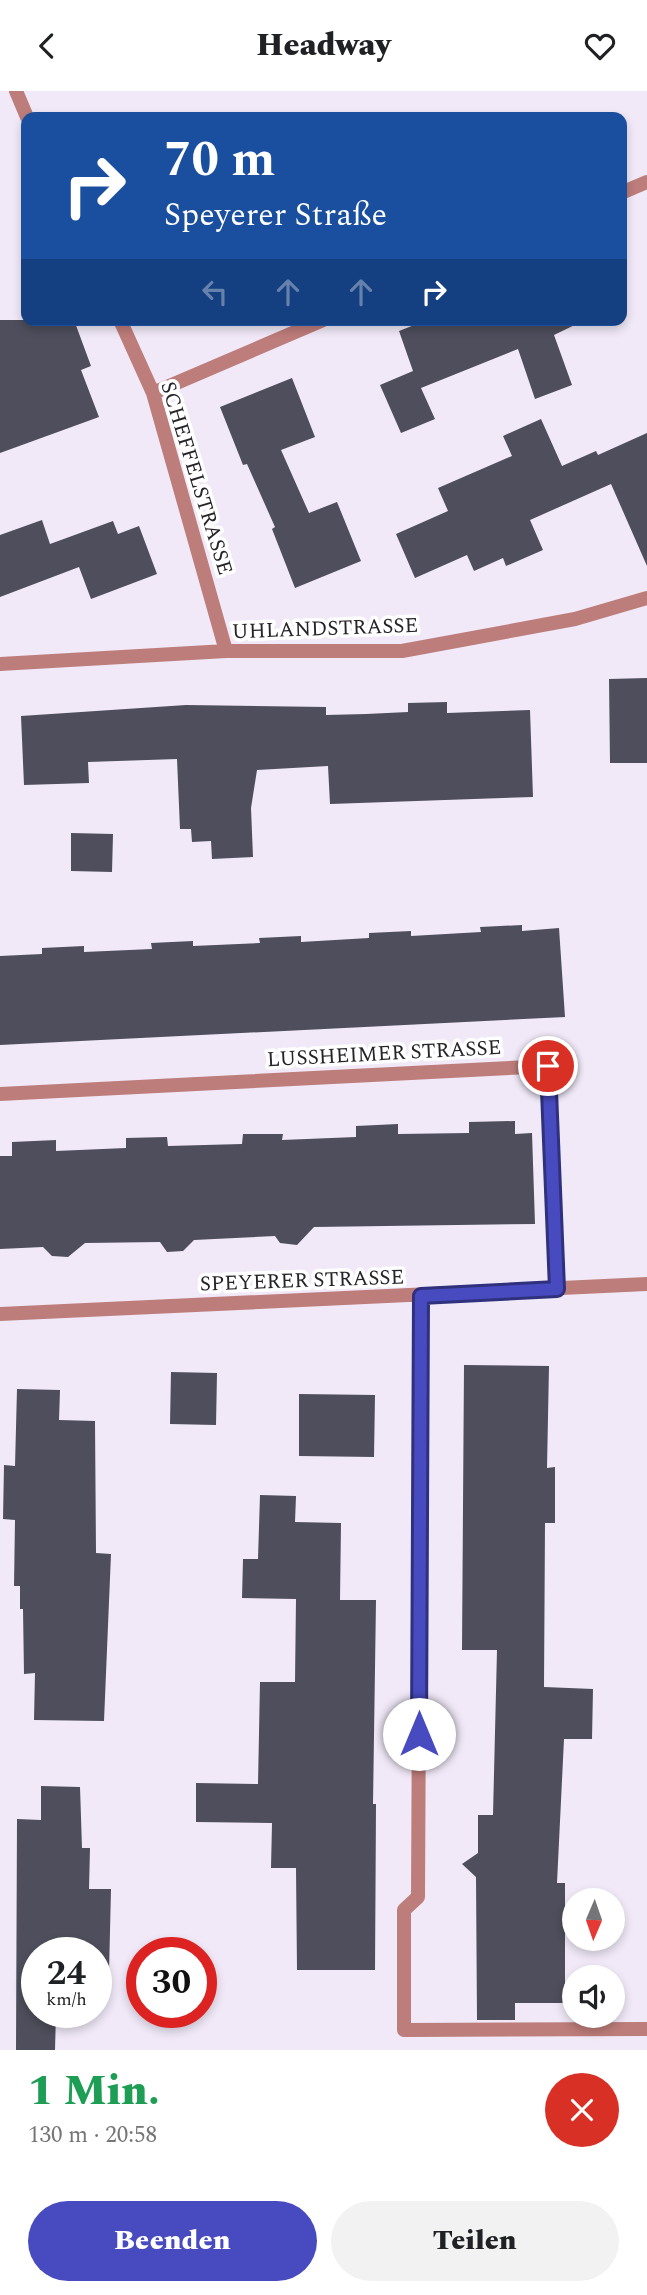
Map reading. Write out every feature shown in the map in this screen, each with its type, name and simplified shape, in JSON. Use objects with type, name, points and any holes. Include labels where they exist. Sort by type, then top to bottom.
[{"type":"street","points":[[16,91],[25,112]]},
{"type":"street","points":[[627,190],[647,182]]},
{"type":"street","name":"SCHEFFELSTRASSE","points":[[123,326],[153,393],[226,651]]},
{"type":"street","points":[[153,393],[309,326]]},
{"type":"street","name":"UHLANDSTRASSE","points":[[0,664],[226,651],[402,651],[575,619],[647,598]]},
{"type":"street","name":"LUSSHEIMER STRASSE","points":[[0,1094],[548,1066],[557,1289]]},
{"type":"street","name":"SPEYERER STRASSE","points":[[0,1314],[647,1284]]},
{"type":"street","points":[[421,1296],[418,1897],[404,1910],[404,2030],[647,2029]]},
{"type":"building","points":[[0,320],[21,320],[21,326],[76,326],[91,366],[81,370],[99,417],[0,453]]},
{"type":"building","points":[[412,326],[573,326],[554,335],[572,385],[535,399],[518,349],[421,388],[435,419],[401,433],[380,385],[413,371],[399,331]]},
{"type":"building","points":[[292,378],[315,437],[281,450],[309,513],[337,502],[361,561],[295,588],[272,529],[275,527],[247,464],[243,465],[220,407]]},
{"type":"building","points":[[541,419],[562,466],[596,451],[598,455],[647,433],[647,566],[611,484],[530,520],[543,550],[506,566],[503,558],[474,571],[467,555],[415,578],[396,534],[448,511],[438,488],[512,456],[503,436]]},
{"type":"building","points":[[42,520],[50,544],[113,521],[118,534],[139,526],[157,574],[91,599],[79,567],[0,597],[0,535]]},
{"type":"building","points":[[647,678],[647,763],[610,763],[609,679]]},
{"type":"building","points":[[447,702],[447,713],[530,710],[533,797],[330,804],[328,766],[257,770],[251,808],[253,857],[212,859],[211,841],[192,842],[191,829],[180,829],[177,759],[88,762],[89,783],[24,785],[21,716],[186,705],[326,707],[326,715],[366,714],[408,712],[408,703]]},
{"type":"building","points":[[71,833],[113,834],[112,872],[71,871]]},
{"type":"building","points":[[522,925],[522,931],[559,928],[565,1017],[0,1045],[0,956],[42,954],[42,948],[84,946],[84,952],[152,949],[151,943],[193,941],[193,946],[260,943],[259,938],[301,936],[301,942],[369,938],[369,933],[411,931],[411,936],[481,932],[480,927]]},
{"type":"building","points":[[515,1121],[515,1134],[532,1133],[535,1224],[314,1227],[297,1245],[280,1243],[275,1236],[194,1240],[183,1251],[167,1252],[160,1242],[85,1243],[68,1257],[52,1256],[43,1247],[0,1249],[0,1156],[12,1156],[12,1142],[56,1140],[56,1151],[126,1148],[126,1138],[167,1137],[168,1146],[242,1144],[243,1134],[283,1134],[282,1140],[356,1137],[356,1126],[398,1124],[398,1134],[469,1133],[469,1122]]},
{"type":"building","points":[[464,1365],[549,1366],[547,1468],[555,1467],[555,1523],[545,1523],[544,1687],[593,1689],[592,1739],[564,1739],[557,1883],[565,1883],[565,1888],[562,1888],[562,1951],[565,1951],[565,1965],[562,1965],[562,2003],[515,2003],[515,2020],[477,2020],[476,1877],[462,1864],[478,1853],[478,1815],[493,1815],[497,1650],[462,1650]]},
{"type":"building","points":[[171,1372],[217,1373],[216,1425],[170,1424]]},
{"type":"building","points":[[17,1389],[60,1390],[59,1420],[95,1421],[96,1553],[111,1554],[104,1721],[34,1720],[35,1673],[24,1674],[23,1609],[20,1609],[20,1586],[14,1586],[15,1520],[3,1519],[4,1465],[15,1466]]},
{"type":"building","points":[[299,1394],[375,1395],[374,1457],[299,1456]]},
{"type":"building","points":[[260,1495],[296,1496],[295,1522],[341,1523],[340,1600],[376,1600],[373,1804],[376,1804],[375,1970],[297,1970],[296,1868],[271,1868],[272,1823],[196,1822],[196,1783],[258,1784],[260,1682],[295,1682],[296,1599],[242,1598],[243,1559],[258,1559]]},
{"type":"building","points":[[41,1786],[80,1787],[82,1848],[90,1848],[89,1889],[111,1889],[110,1937],[21,1937],[21,2028],[56,2028],[55,2050],[16,2050],[17,1819],[41,1820]]},
{"type":"route","points":[[419,1734],[421,1296],[557,1289],[548,1066]]}]
